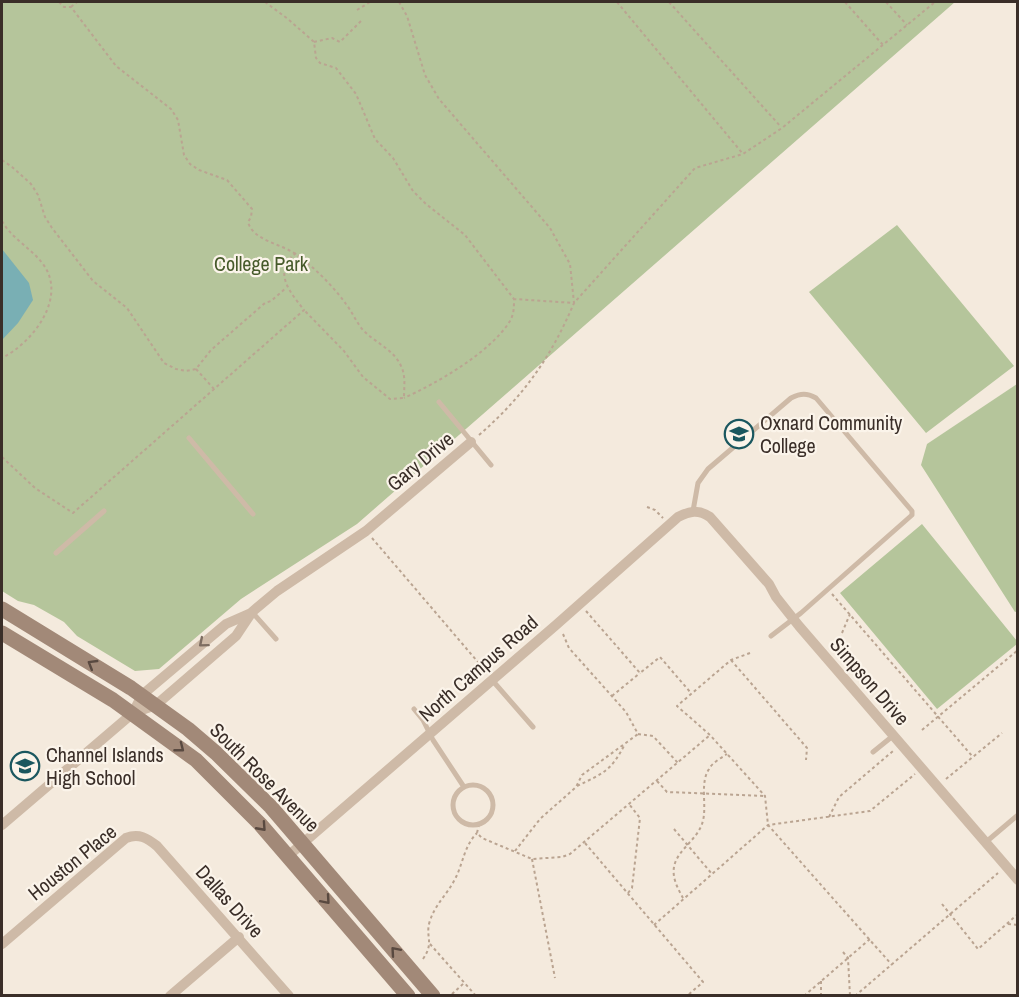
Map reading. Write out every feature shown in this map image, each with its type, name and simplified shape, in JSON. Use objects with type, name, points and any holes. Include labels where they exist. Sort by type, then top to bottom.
[{"type":"main road","name":"South Rose Avenue","points":[[2,609],[142,695],[216,753],[271,807],[433,996]]},
{"type":"main road","name":"South Rose Avenue","points":[[2,633],[133,713],[196,760],[260,824],[408,996]]},
{"type":"street","name":"Gary Drive","points":[[133,713],[142,695],[226,624],[252,612],[277,591],[366,531],[471,442]]},
{"type":"street","name":"Simpson Drive","points":[[693,511],[703,512],[711,517],[769,585],[793,619],[1017,880]]},
{"type":"street","name":"North Campus Road","points":[[288,856],[678,518],[693,511]]},
{"type":"street","name":"Gary Drive","points":[[3,822],[133,713],[156,705],[236,636],[252,612]]},
{"type":"street","name":"Houston Place","points":[[2,944],[126,838],[133,835],[141,836]]},
{"type":"street","name":"Dallas Drive","points":[[141,836],[157,846],[289,996]]},
{"type":"street","points":[[170,996],[239,937]]},
{"type":"lane","points":[[693,511],[698,483],[708,469],[790,398],[800,394],[809,394],[816,398],[912,511],[912,515],[771,636]]},
{"type":"lane","points":[[439,402],[491,465]]},
{"type":"lane","points":[[189,438],[253,514]]},
{"type":"lane","points":[[56,553],[104,511]]},
{"type":"lane","points":[[252,612],[276,639]]},
{"type":"lane","points":[[492,680],[533,727]]},
{"type":"lane","points":[[414,710],[423,720],[464,787]]},
{"type":"lane","points":[[873,752],[894,735]]},
{"type":"lane","points":[[471,785],[484,788],[492,798],[493,811],[485,822],[479,824],[466,824],[460,820],[454,810],[455,797],[464,787],[471,785]]},
{"type":"lane","points":[[986,842],[1017,815]]},
{"type":"path","points":[[59,2],[64,7],[70,7],[77,2]]},
{"type":"path","points":[[265,2],[314,42],[316,58],[320,63],[336,68],[356,94],[375,139],[393,158],[413,191],[465,235],[514,298],[514,312],[510,321],[495,338],[454,371],[435,384],[404,398],[390,399],[363,377],[344,351],[304,310],[287,287],[285,269],[287,260],[296,253]]},
{"type":"path","points":[[357,10],[370,2]]},
{"type":"path","points":[[399,2],[406,16],[425,75],[439,99],[550,228],[570,264],[574,303]]},
{"type":"path","points":[[617,2],[743,154]]},
{"type":"path","points":[[669,2],[782,128]]},
{"type":"path","points":[[845,2],[883,45]]},
{"type":"path","points":[[886,2],[907,26]]},
{"type":"path","points":[[574,303],[695,168],[743,154],[782,128],[935,2]]},
{"type":"path","points":[[70,7],[116,66],[171,109],[178,120],[184,155],[190,164],[199,170],[227,180],[252,209],[248,222],[255,233],[296,253],[346,303],[363,330],[392,353],[401,366],[405,379],[404,398]]},
{"type":"path","points":[[314,42],[332,38],[340,42],[362,20]]},
{"type":"path","points":[[2,160],[30,184],[38,195],[45,217],[93,281],[127,308],[164,363],[176,369],[186,371],[196,369],[222,340],[287,287]]},
{"type":"path","points":[[2,221],[12,235],[42,262],[52,284],[47,308],[36,330],[25,343],[2,358]]},
{"type":"path","points":[[514,298],[574,303]]},
{"type":"path","name":"Gary Drive","points":[[471,442],[494,422],[530,383],[560,337],[574,303]]},
{"type":"path","points":[[2,457],[35,489],[73,513],[304,310]]},
{"type":"path","points":[[196,369],[214,390]]},
{"type":"path","points":[[647,507],[655,510],[663,518]]},
{"type":"path","points":[[366,531],[483,668]]},
{"type":"path","points":[[828,589],[973,758]]},
{"type":"path","points":[[586,611],[640,673]]},
{"type":"path","points":[[842,633],[850,614]]},
{"type":"path","points":[[562,632],[569,648],[626,712],[638,734]]},
{"type":"path","points":[[922,730],[1017,650]]},
{"type":"path","points":[[750,653],[731,660],[677,706],[710,735],[765,796],[768,825],[892,964]]},
{"type":"path","points":[[612,696],[660,657],[691,693]]},
{"type":"path","points":[[731,660],[807,748],[806,760]]},
{"type":"path","points":[[944,782],[1002,733]]},
{"type":"path","points":[[576,787],[582,775],[638,734],[653,736],[678,763]]},
{"type":"path","points":[[477,834],[532,859],[562,857],[570,854],[710,735]]},
{"type":"path","points":[[515,851],[540,819],[576,787],[605,773],[615,763],[627,742]]},
{"type":"path","points":[[829,817],[839,796],[894,749]]},
{"type":"path","points":[[683,899],[674,880],[673,868],[678,856],[703,823],[706,775],[709,767],[727,754]]},
{"type":"path","points":[[654,925],[768,825],[870,811],[922,768]]},
{"type":"path","points":[[657,780],[668,792],[765,796]]},
{"type":"path","points":[[628,893],[632,888],[640,818],[629,804]]},
{"type":"path","points":[[423,959],[430,943],[428,926],[435,907],[455,880],[470,841],[477,834],[479,824]]},
{"type":"path","points":[[674,829],[712,874]]},
{"type":"path","points":[[585,843],[703,982],[687,996]]},
{"type":"path","points":[[532,859],[555,978]]},
{"type":"path","points":[[855,996],[998,873]]},
{"type":"path","points":[[942,904],[978,949],[1017,914]]},
{"type":"path","points":[[1007,924],[1017,925]]},
{"type":"path","points":[[804,996],[871,939]]},
{"type":"path","points":[[430,943],[476,996]]},
{"type":"path","points":[[843,952],[848,958],[850,996]]},
{"type":"path","points":[[821,996],[822,981]]},
{"type":"path","points":[[453,994],[464,983]]},
{"type":"green space","name":"College Park","points":[[2,2],[955,2],[357,524],[241,599],[159,669],[135,671],[77,636],[64,622],[2,591]]},
{"type":"green space","points":[[897,225],[1014,366],[926,433],[809,292]]},
{"type":"green space","points":[[1017,384],[1018,611],[1015,612],[921,465],[927,444]]},
{"type":"green space","points":[[922,524],[1017,641],[1017,644],[937,709],[840,593]]},
{"type":"water","points":[[2,249],[29,283],[33,300],[18,323],[2,340]]},
{"type":"place","name":"Oxnard Community College","points":[[739,434]]},
{"type":"place","name":"Channel Islands High School","points":[[25,766]]}]
